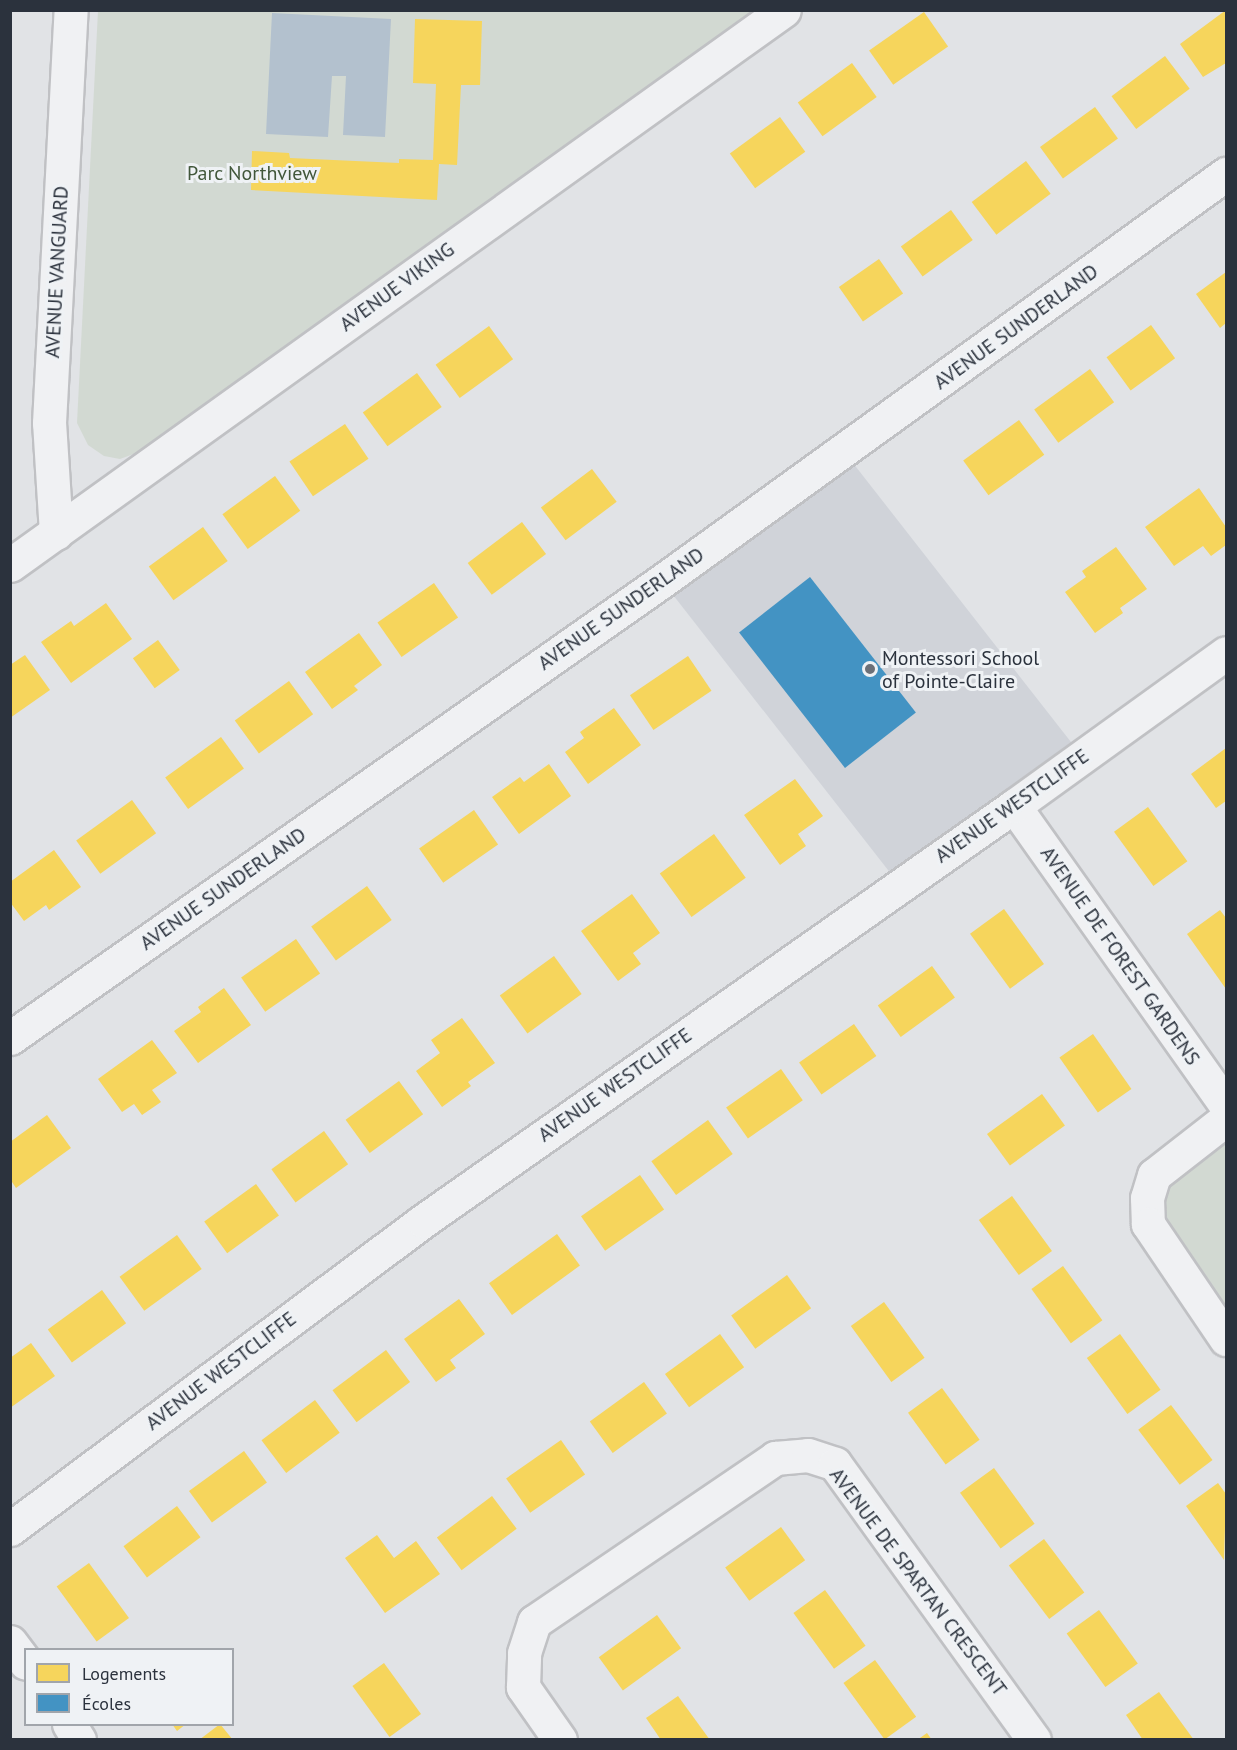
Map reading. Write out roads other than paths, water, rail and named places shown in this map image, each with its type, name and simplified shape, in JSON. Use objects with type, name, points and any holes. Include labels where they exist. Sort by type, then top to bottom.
[{"type":"street","name":"AVENUE VANGUARD","points":[[56,533],[49,423],[71,10]]},
{"type":"street","name":"AVENUE VIKING","points":[[10,566],[784,10]]},
{"type":"street","name":"AVENUE SUNDERLAND","points":[[10,1038],[662,581],[1227,174]]},
{"type":"street","name":"AVENUE WESTCLIFFE","points":[[10,1528],[423,1221],[1014,806],[1227,653]]},
{"type":"street","name":"AVENUE DE FOREST GARDENS","points":[[1014,806],[1227,1105]]},
{"type":"street","points":[[1227,1119],[1154,1175],[1147,1198],[1148,1224],[1227,1339]]},
{"type":"street","name":"AVENUE DE SPARTAN CRESCENT","points":[[560,1740],[523,1687],[524,1653],[534,1622],[775,1458],[808,1455],[834,1464],[1034,1740]]},
{"type":"street","points":[[10,1642],[24,1660]]},
{"type":"street","points":[[70,1726],[79,1740]]},
{"type":"water","points":[[272,13],[391,19],[385,137],[343,135],[346,76],[332,76],[328,137],[266,134]]},
{"type":"place","name":"Montessori School of Pointe-Claire","points":[[870,669]]},
{"type":"park label","name":"Parc Northview","points":[[252,173]]}]
